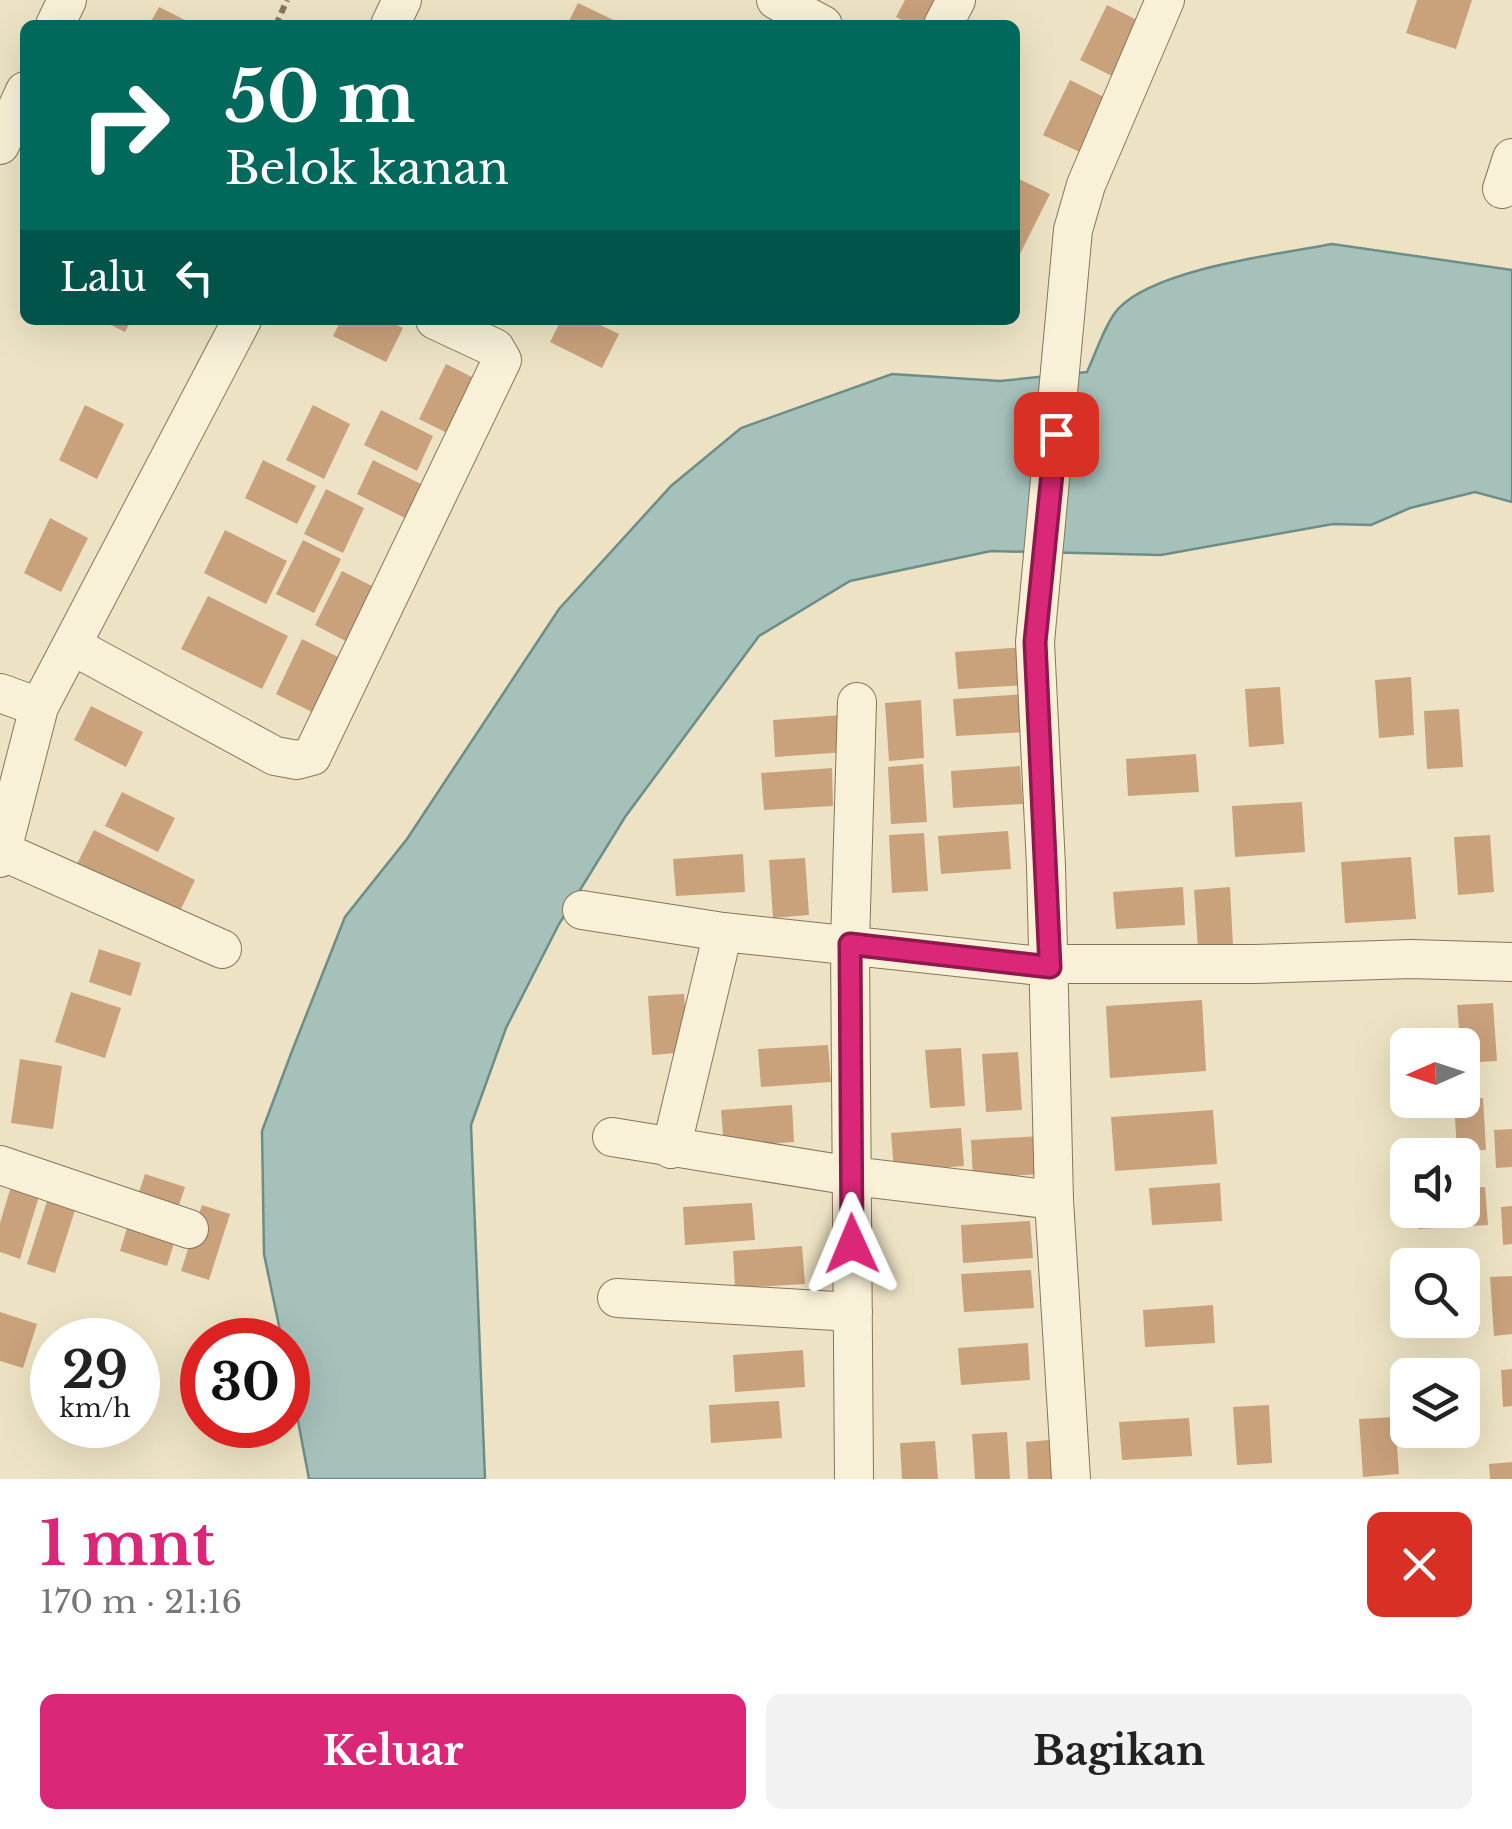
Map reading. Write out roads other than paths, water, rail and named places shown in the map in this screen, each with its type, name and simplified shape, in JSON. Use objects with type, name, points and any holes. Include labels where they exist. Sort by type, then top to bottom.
[{"type":"street","points":[[1071,1479],[1054,1200],[1050,966],[1035,642],[1073,230],[1086,184],[1165,0]]},
{"type":"street","points":[[785,2],[814,20]]},
{"type":"street","points":[[222,949],[1,854],[39,707],[239,325]]},
{"type":"street","points":[[73,646],[275,756],[297,760],[312,756],[502,360],[495,348],[447,325]]},
{"type":"street","points":[[0,693],[39,707]]},
{"type":"street","points":[[854,1479],[850,944],[858,702]]},
{"type":"street","points":[[582,910],[722,932],[1050,966],[1410,959],[1512,962]]},
{"type":"street","points":[[671,1150],[722,932]]},
{"type":"street","points":[[612,1138],[852,1176],[1054,1200]]},
{"type":"street","points":[[0,1165],[188,1229]]},
{"type":"street","points":[[617,1298],[853,1312]]},
{"type":"water","points":[[1332,244],[1512,270],[1512,502],[1475,492],[1410,508],[1371,525],[1333,524],[1161,555],[991,551],[850,581],[759,636],[625,817],[559,924],[506,1028],[471,1125],[485,1479],[309,1479],[303,1448],[310,1448],[310,1318],[277,1318],[264,1254],[262,1131],[345,917],[407,839],[559,609],[671,486],[741,428],[892,374],[1000,381],[1087,372],[1114,315],[1136,295],[1188,273]]}]
